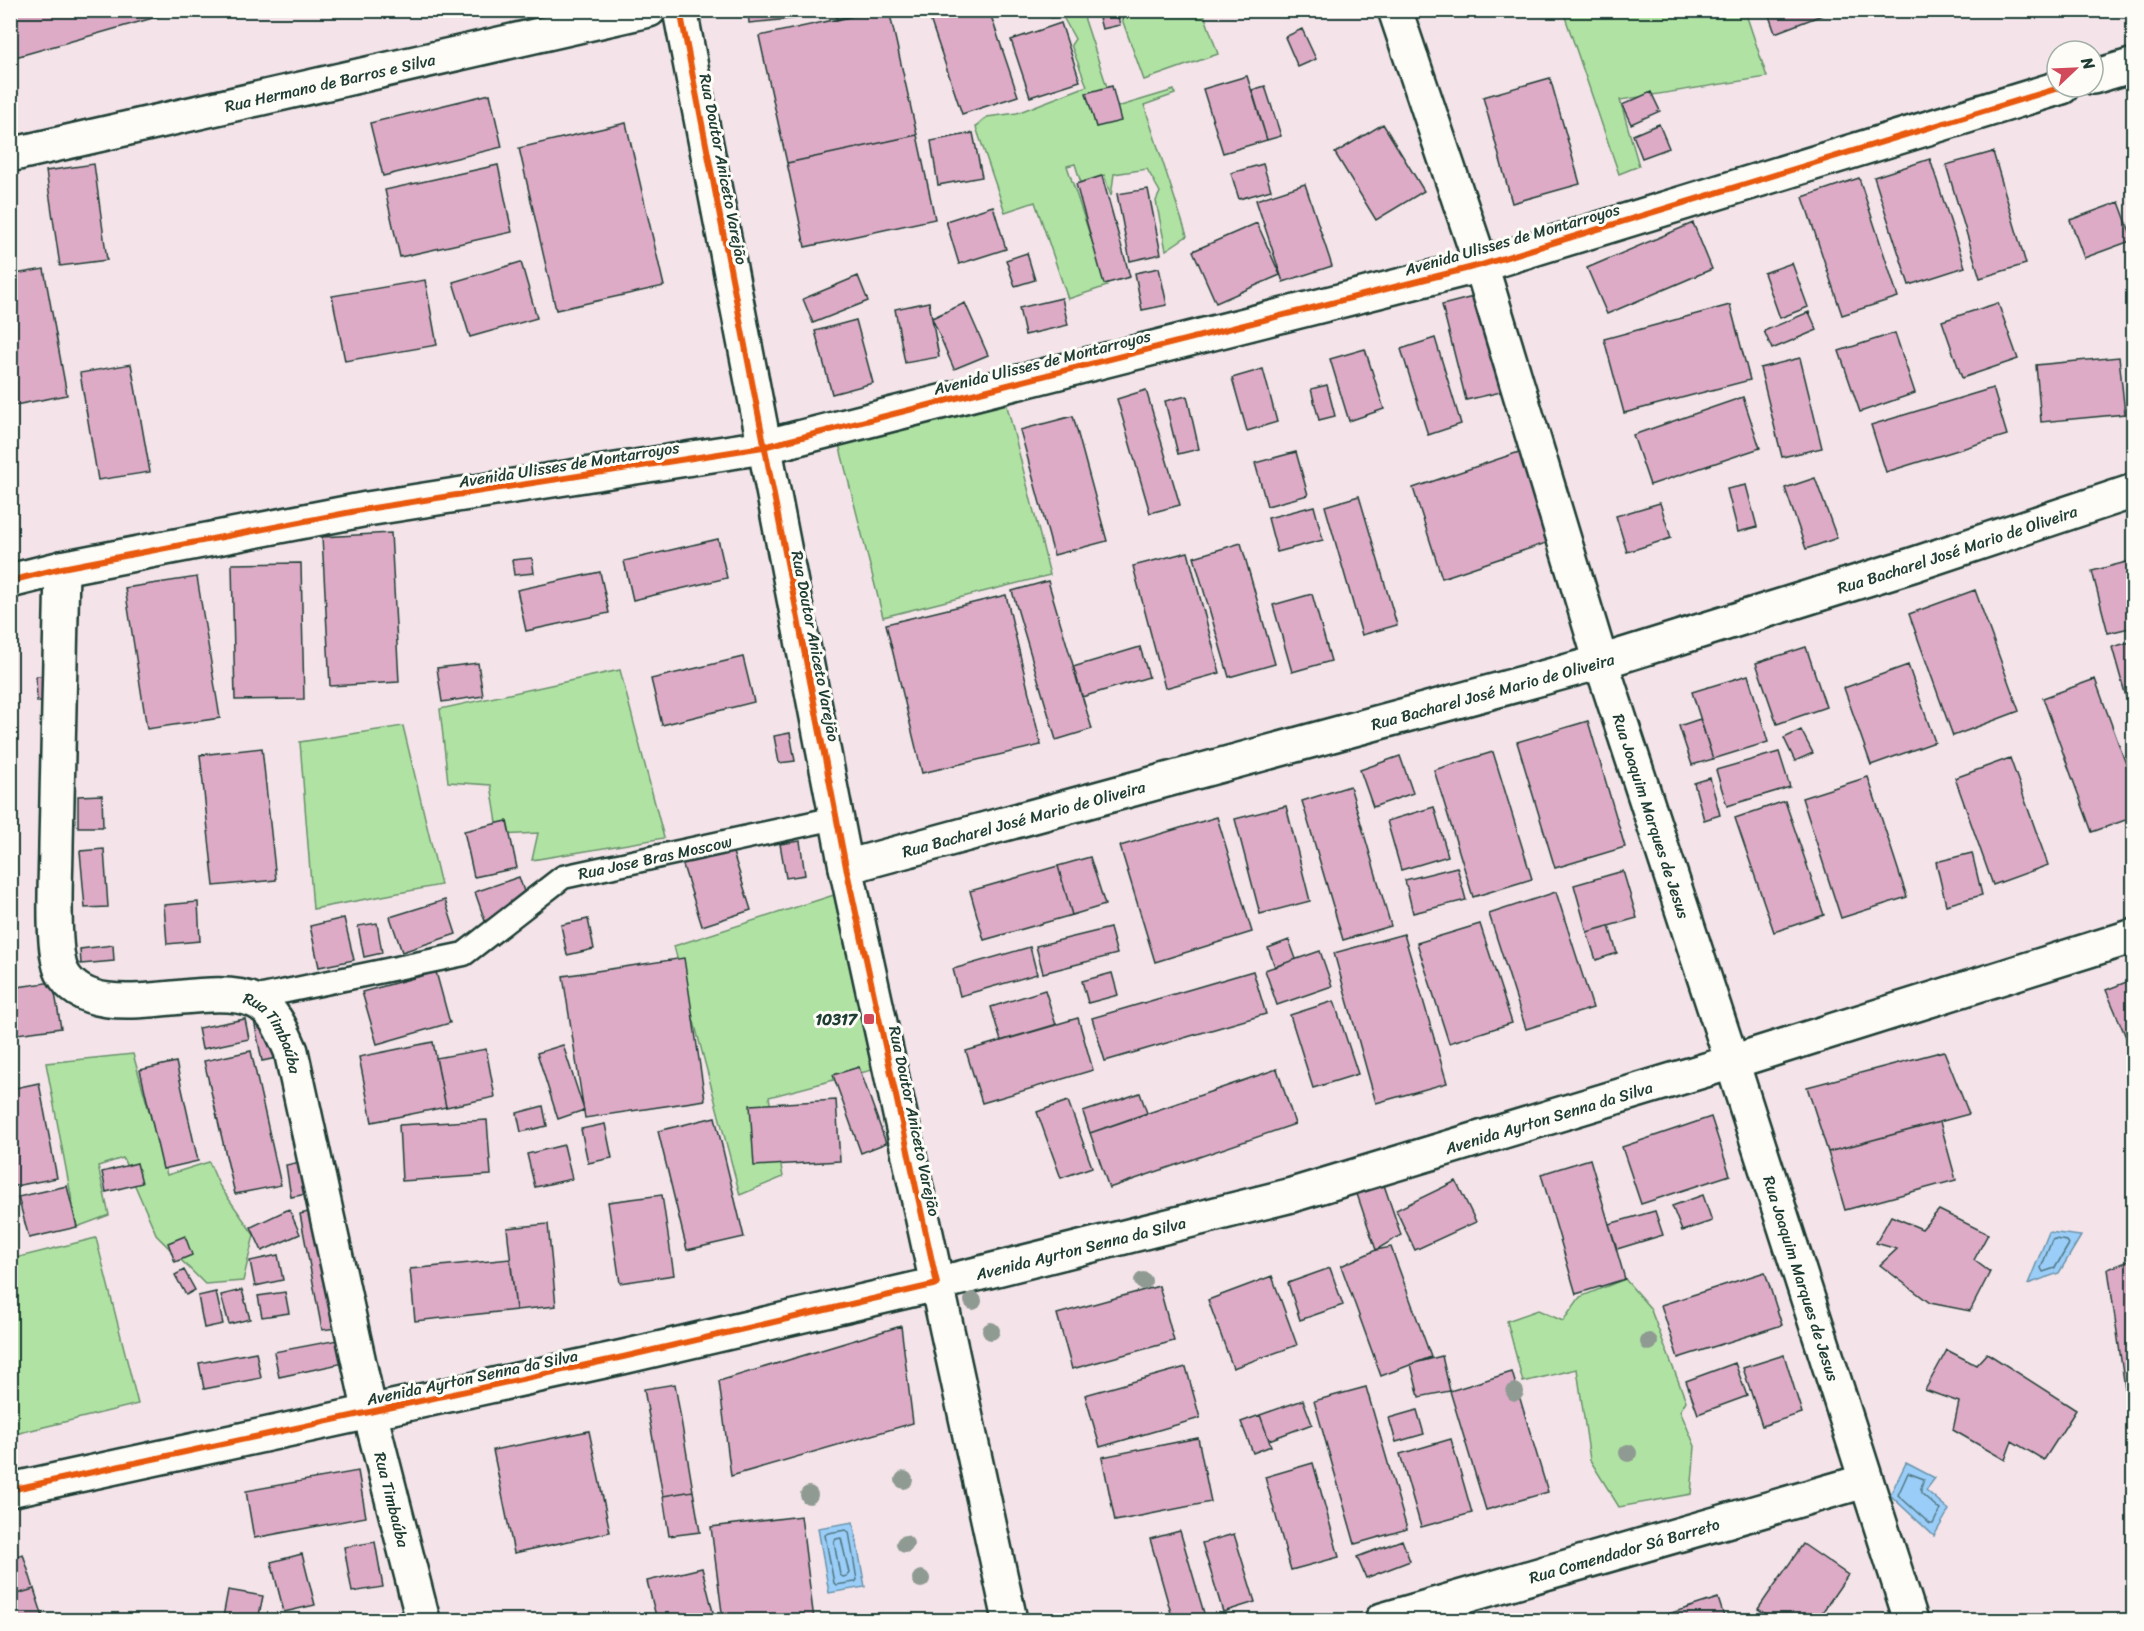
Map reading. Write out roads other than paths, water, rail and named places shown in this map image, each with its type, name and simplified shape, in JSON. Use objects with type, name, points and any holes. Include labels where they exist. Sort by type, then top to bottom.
[{"type":"street","name":"Rua Hermano de Barros e Silva","points":[[10,154],[649,10]]},
{"type":"street","name":"Rua Doutor Aniceto Varejão","points":[[680,10],[846,867],[1010,1620]]},
{"type":"street","name":"Rua Joaquim Marques de Jesus","points":[[1395,10],[1482,265],[1601,662],[1911,1620]]},
{"type":"street","points":[[2105,73],[2133,65]]},
{"type":"street","name":"Avenida Ulisses de Montarroyos","points":[[10,581],[62,568],[367,509],[763,447],[1482,265],[2045,92]]},
{"type":"street","name":"Rua Bacharel José Mario de Oliveira","points":[[846,867],[1601,662],[1912,565],[2133,491]]},
{"type":"street","name":"Rua Timbaúba","points":[[62,568],[55,880],[57,951],[63,972],[80,991],[106,1000],[138,1001],[230,994],[256,1001],[275,1018],[291,1051],[370,1413],[423,1620]]},
{"type":"street","name":"Avenida Ayrton Senna da Silva","points":[[10,1490],[623,1357],[937,1284],[1292,1195],[1732,1062],[2133,936]]},
{"type":"street","name":"Rua Comendador Sá Barreto","points":[[1382,1620],[1865,1481]]},
{"type":"lane","name":"Rua Jose Bras Moscow","points":[[248,999],[464,954],[563,877],[836,818]]},
{"type":"water","points":[[2049,1232],[2081,1236],[2059,1273],[2028,1284]]},
{"type":"water","points":[[1906,1463],[1935,1478],[1926,1490],[1949,1510],[1934,1536],[1890,1495]]},
{"type":"water","points":[[853,1522],[865,1587],[829,1593],[818,1528]]},
{"type":"place","name":"10317","points":[[869,1019]]}]
